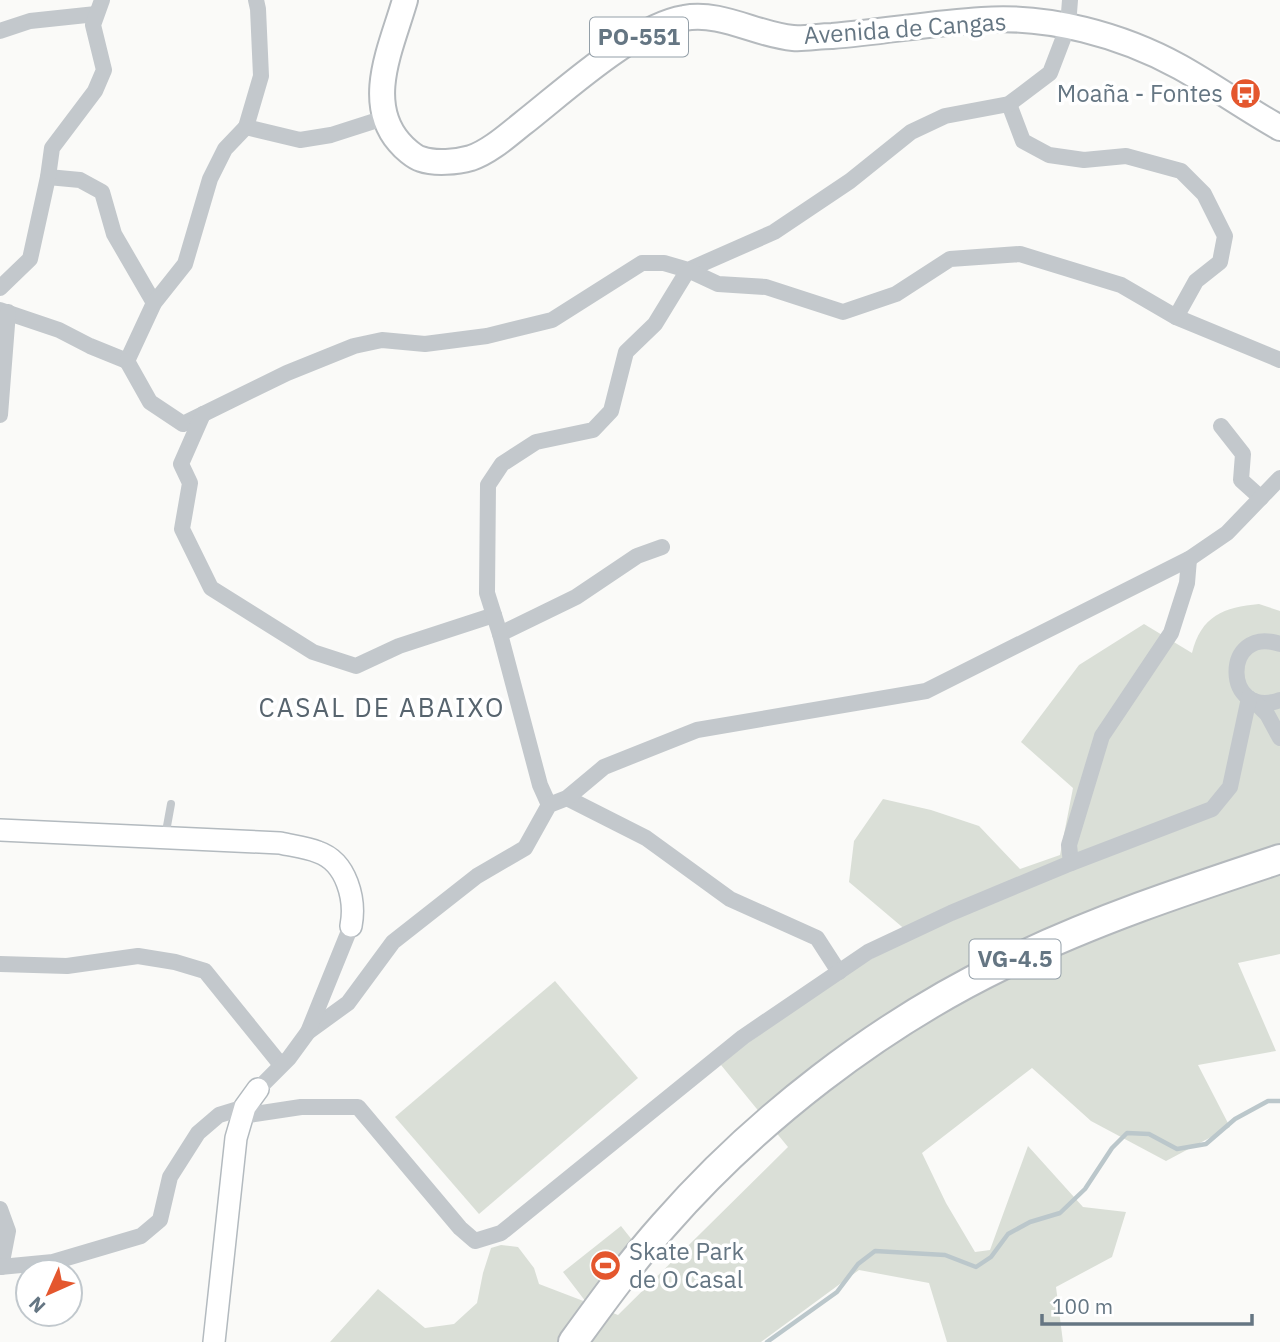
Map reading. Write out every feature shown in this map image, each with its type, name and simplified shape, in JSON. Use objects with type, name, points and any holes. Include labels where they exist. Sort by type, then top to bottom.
[{"type":"highway","points":[[1230,875],[1280,859]]},
{"type":"highway","name":"VG-4.5","points":[[573,1342],[664,1225],[711,1175],[818,1080],[931,1004],[1002,965],[1089,926],[1168,895],[1230,875],[1280,865]]},
{"type":"main road","name":"Avenida de Cangas","points":[[405,0],[380,88],[384,118],[389,130],[402,146],[421,159],[446,162],[472,158],[502,140],[621,47],[654,29],[684,18],[716,19],[793,38],[984,19],[1038,21],[1068,26]]},
{"type":"main road","name":"PO-551","points":[[1068,26],[1121,42],[1178,66],[1280,128]]},
{"type":"street","points":[[127,361],[154,303],[185,264],[210,179],[225,149],[246,127],[261,76],[256,0]]},
{"type":"street","points":[[549,805],[540,785],[487,593],[488,485],[502,464],[536,442],[593,430],[611,411],[626,352],[655,324],[688,270],[774,232],[850,181],[911,132],[945,116],[1009,104],[1050,73],[1068,26],[1070,0]]},
{"type":"street","points":[[0,31],[30,21],[99,7]]},
{"type":"street","points":[[1,285],[30,259],[52,148],[95,91],[104,70],[93,24],[99,7]]},
{"type":"street","points":[[1009,104],[1023,141],[1049,155],[1084,160],[1126,156],[1181,171],[1204,194],[1225,236],[1220,262],[1196,281],[1176,317]]},
{"type":"street","points":[[246,127],[300,140],[331,135],[384,118]]},
{"type":"street","points":[[48,177],[80,180],[102,192],[114,234],[154,303]]},
{"type":"street","points":[[0,415],[4,311],[59,330],[127,361],[150,402],[183,424],[287,373],[354,345],[382,340],[425,344],[487,336],[552,320],[642,263],[664,263],[719,284],[766,287],[843,312],[896,294],[950,259],[1020,254],[1121,285],[1176,317],[1280,360]]},
{"type":"street","points":[[203,414],[181,464],[190,483],[182,528],[211,588],[313,652],[356,666],[399,646],[494,615]]},
{"type":"street","points":[[1221,426],[1242,454],[1241,480],[1261,498]]},
{"type":"street","points":[[308,1032],[348,1003],[393,942],[477,876],[525,848],[549,805],[567,798],[604,767],[697,730],[926,691],[1189,559],[1227,533],[1280,478]]},
{"type":"street","points":[[500,634],[576,597],[637,556],[662,547]]},
{"type":"street","points":[[1071,863],[1069,845],[1102,736],[1171,633],[1187,583],[1189,559]]},
{"type":"street","points":[[1280,644],[1261,641],[1242,652],[1237,661],[1237,681],[1241,691],[1267,715],[1280,738]]},
{"type":"street","points":[[0,1209],[8,1231],[1,1267],[53,1262],[141,1236],[160,1220],[170,1177],[198,1133],[219,1115],[301,1107],[358,1107],[460,1228],[475,1241],[501,1233],[743,1037],[868,952],[951,913],[1071,863],[1212,809],[1230,787],[1252,700]]},
{"type":"street","points":[[1252,700],[1263,703],[1280,700]]},
{"type":"street","points":[[567,798],[646,838],[730,900],[817,938],[839,972]]},
{"type":"street","points":[[0,830],[280,843],[321,852],[336,863],[346,881],[352,896],[354,915],[308,1032],[296,1051],[258,1089],[243,1112],[236,1138],[214,1342]]},
{"type":"street","points":[[0,964],[67,966],[138,956],[175,961],[205,971],[281,1065]]},
{"type":"lane","points":[[165,837],[171,804]]},
{"type":"shaded area","points":[[1259,604],[1280,611],[1280,954],[1238,963],[1276,1051],[1198,1065],[1230,1127],[1166,1161],[1091,1121],[1032,1068],[922,1153],[946,1203],[975,1252],[990,1250],[1028,1146],[1083,1207],[1126,1212],[1112,1257],[1056,1287],[1063,1342],[947,1342],[929,1283],[859,1270],[761,1342],[330,1342],[378,1289],[425,1328],[454,1324],[477,1303],[491,1248],[501,1245],[518,1247],[534,1268],[539,1284],[586,1302],[563,1272],[621,1226],[648,1260],[593,1305],[618,1315],[788,1147],[721,1065],[765,1028],[813,994],[863,963],[914,937],[849,882],[854,841],[883,799],[931,810],[979,826],[1020,869],[1060,855],[1073,788],[1021,742],[1079,665],[1144,624],[1192,653],[1201,630],[1216,616],[1235,608]]},
{"type":"shaded area","points":[[555,981],[638,1078],[479,1214],[395,1117]]},
{"type":"waterway","points":[[767,1342],[837,1292],[858,1264],[875,1251],[945,1255],[976,1267],[991,1257],[1008,1234],[1030,1222],[1060,1213],[1085,1189],[1112,1148],[1127,1133],[1149,1134],[1177,1149],[1206,1144],[1235,1119],[1268,1101],[1280,1101]]},
{"type":"place","name":"Moaña - Fontes","points":[[1246,94]]},
{"type":"place","name":"Skate Park de O Casal","points":[[606,1266]]},
{"type":"district","name":"CASAL DE ABAIXO","points":[[382,708]]}]
